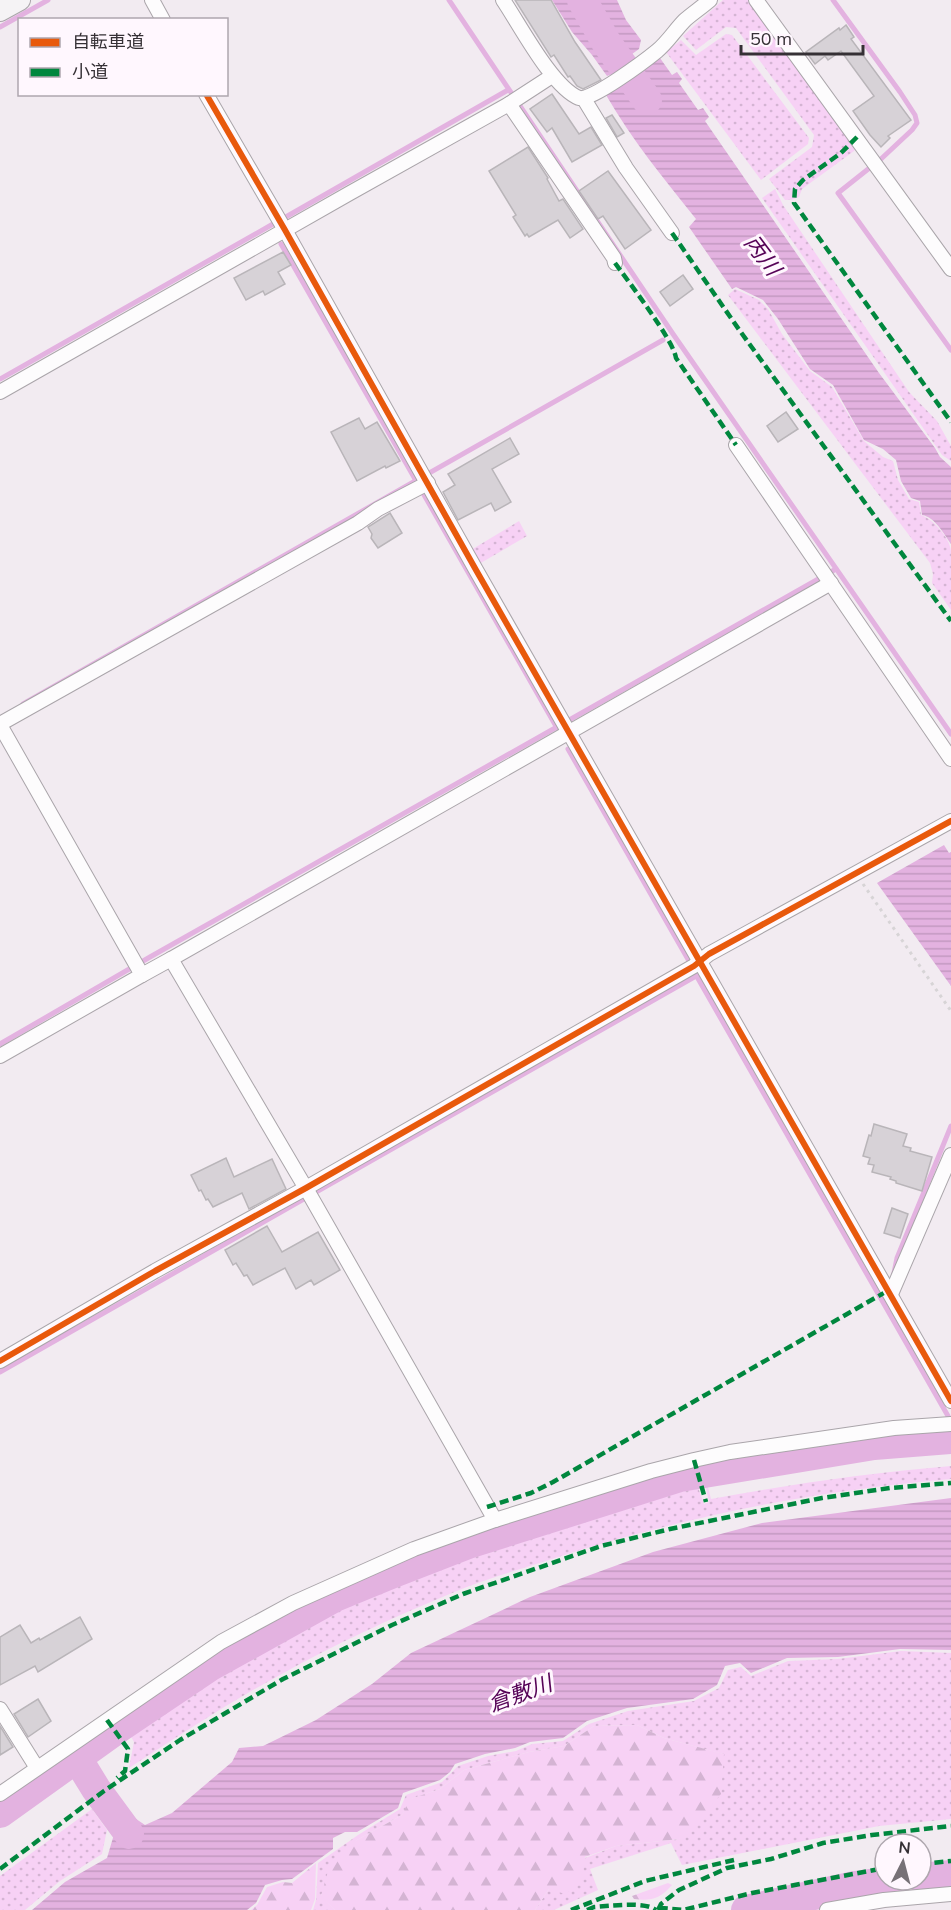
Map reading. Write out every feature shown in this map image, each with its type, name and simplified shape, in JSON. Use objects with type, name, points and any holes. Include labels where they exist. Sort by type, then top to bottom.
[{"type":"street","points":[[0,11],[20,0]]},
{"type":"street","points":[[153,0],[162,18]]},
{"type":"street","points":[[503,0],[552,76],[576,97],[584,99],[612,84],[655,53],[684,21],[710,0]]},
{"type":"street","points":[[756,0],[951,269]]},
{"type":"street","points":[[0,392],[514,101],[552,76]]},
{"type":"street","points":[[207,96],[285,230],[423,481],[951,1401]]},
{"type":"street","points":[[584,99],[626,168],[672,233]]},
{"type":"street","points":[[514,101],[615,263]]},
{"type":"street","points":[[736,445],[951,759]]},
{"type":"street","points":[[138,969],[0,725],[423,481]]},
{"type":"street","points":[[0,1056],[138,969],[171,958],[566,727],[828,578]]},
{"type":"street","points":[[0,1361],[155,1271],[309,1193],[694,966],[719,948],[951,821]]},
{"type":"street","points":[[171,958],[309,1193],[495,1520]]},
{"type":"street","points":[[891,1294],[951,1155]]},
{"type":"street","points":[[0,1794],[221,1642],[283,1608],[354,1574],[414,1549],[495,1520],[651,1471],[730,1452],[894,1428],[951,1424]]},
{"type":"street","points":[[0,1710],[37,1768]]},
{"type":"street","points":[[827,1910],[884,1900],[951,1894]]},
{"type":"path","points":[[855,873],[951,1011]]},
{"type":"green space","points":[[723,0],[749,0],[856,148],[802,189],[799,197],[791,200],[785,200],[769,179],[812,147],[814,135],[736,28],[726,27],[696,50],[683,36]]},
{"type":"green space","points":[[726,34],[732,35],[809,138],[808,144],[761,180],[666,52],[681,40],[696,55]]},
{"type":"green space","points":[[775,189],[783,205],[909,392],[937,421],[951,446],[951,461],[942,455],[762,198]]},
{"type":"green space","points":[[735,289],[759,300],[768,309],[782,334],[810,371],[832,387],[864,441],[883,457],[893,461],[898,480],[909,499],[919,502],[921,515],[931,520],[944,535],[951,551],[951,610],[932,583],[933,574],[930,563],[728,295]]},
{"type":"green space","points":[[519,521],[527,536],[479,564],[471,550]]},
{"type":"green space","points":[[951,1449],[843,1460],[707,1483],[711,1499],[771,1488],[951,1466],[951,1479],[850,1490],[751,1507],[604,1543],[477,1583],[387,1621],[301,1664],[223,1708],[129,1768],[134,1742],[129,1733],[207,1678],[345,1602],[412,1572],[634,1498],[696,1482],[704,1504],[709,1502],[705,1483],[842,1458]]},
{"type":"green space","points":[[901,1651],[951,1653],[951,1819],[879,1826],[682,1865],[671,1843],[590,1869],[598,1890],[554,1910],[535,1910],[549,1889],[585,1858],[616,1846],[679,1839],[723,1754],[664,1738],[637,1725],[594,1726],[564,1746],[529,1752],[464,1770],[440,1789],[411,1799],[402,1815],[357,1840],[321,1895],[335,1910],[313,1910],[316,1900],[318,1863],[400,1809],[406,1795],[442,1782],[458,1766],[488,1756],[516,1751],[532,1744],[563,1741],[589,1724],[628,1711],[694,1701],[719,1688],[728,1670],[741,1667],[751,1676],[788,1661],[838,1659]]},
{"type":"green space","points":[[637,1725],[664,1738],[724,1754],[721,1794],[692,1829],[679,1839],[616,1846],[585,1857],[582,1881],[565,1894],[549,1889],[535,1910],[335,1910],[321,1896],[330,1864],[357,1840],[402,1815],[410,1799],[440,1789],[464,1770],[529,1752],[564,1746],[594,1726]]},
{"type":"green space","points":[[92,1809],[107,1830],[102,1854],[60,1881],[25,1910],[0,1910],[0,1876]]},
{"type":"green space","points":[[316,1863],[315,1899],[311,1910],[251,1910],[257,1905],[267,1887],[283,1882],[292,1883]]},
{"type":"green space","points":[[668,1883],[672,1885],[655,1898],[640,1900],[632,1896]]},
{"type":"water","points":[[552,0],[617,0],[626,20],[641,40],[639,49],[610,70],[612,74],[607,76],[572,32]]},
{"type":"water","points":[[660,58],[672,75],[677,72],[682,79],[679,83],[698,110],[703,108],[709,117],[705,121],[879,373],[940,457],[951,467],[951,544],[935,522],[922,515],[920,501],[911,498],[901,481],[896,460],[883,449],[864,440],[833,385],[810,369],[763,300],[736,287],[732,289],[689,227],[696,219],[660,174],[616,112],[606,95]]},
{"type":"water","points":[[944,845],[949,853],[951,852],[951,986],[877,883]]},
{"type":"water","name":"倉敷川","points":[[951,1498],[951,1650],[900,1649],[838,1657],[787,1658],[751,1673],[740,1663],[725,1666],[717,1685],[693,1699],[627,1708],[587,1721],[563,1738],[530,1742],[455,1764],[450,1772],[440,1780],[403,1793],[398,1808],[357,1832],[345,1832],[333,1838],[333,1849],[292,1879],[265,1885],[256,1903],[247,1910],[32,1910],[65,1882],[107,1858],[115,1831],[103,1811],[104,1803],[108,1800],[145,1825],[172,1813],[232,1762],[239,1748],[263,1746],[316,1720],[372,1684],[411,1653],[530,1597],[653,1552],[762,1523]]},
{"type":"building","points":[[515,0],[551,0],[575,42],[601,80],[583,89],[577,86],[570,76],[568,77],[554,55],[551,57]]},
{"type":"building","points":[[846,25],[854,37],[851,39],[911,120],[888,136],[890,138],[881,147],[853,111],[874,96],[841,51],[828,60],[825,56],[815,64],[806,52]]},
{"type":"building","points":[[552,94],[579,134],[591,127],[602,145],[572,162],[552,128],[547,132],[530,109]]},
{"type":"building","points":[[612,115],[624,133],[617,137],[606,118]]},
{"type":"building","points":[[528,147],[548,178],[559,201],[563,199],[583,229],[570,238],[558,220],[529,237],[527,234],[525,236],[513,217],[516,215],[489,171]]},
{"type":"building","points":[[608,171],[651,230],[625,249],[603,216],[598,219],[579,191]]},
{"type":"building","points":[[283,252],[291,265],[278,272],[285,284],[265,295],[263,291],[246,300],[234,278]]},
{"type":"building","points":[[683,275],[693,289],[670,306],[660,292]]},
{"type":"building","points":[[786,412],[798,429],[778,442],[767,426]]},
{"type":"building","points":[[359,418],[365,429],[377,422],[400,461],[357,481],[331,432]]},
{"type":"building","points":[[510,438],[519,454],[492,469],[511,502],[495,511],[491,503],[458,520],[443,492],[455,485],[448,474]]},
{"type":"building","points":[[390,513],[402,533],[378,548],[371,538],[372,534],[368,527]]},
{"type":"building","points":[[874,1124],[907,1134],[903,1146],[911,1148],[910,1151],[932,1157],[922,1191],[896,1183],[890,1179],[891,1177],[872,1172],[874,1165],[868,1164],[870,1158],[863,1156]]},
{"type":"building","points":[[226,1158],[234,1177],[272,1159],[286,1189],[249,1209],[242,1193],[213,1207],[201,1190],[199,1191],[191,1175]]},
{"type":"building","points":[[892,1208],[908,1214],[900,1238],[884,1233]]},
{"type":"building","points":[[267,1226],[282,1252],[318,1232],[340,1270],[314,1285],[311,1280],[296,1289],[285,1268],[253,1285],[236,1263],[233,1265],[225,1250]]},
{"type":"building","points":[[80,1617],[92,1639],[38,1672],[35,1666],[0,1685],[0,1637],[20,1625],[31,1643]]},
{"type":"building","points":[[38,1699],[51,1721],[28,1737],[14,1714]]},
{"type":"building","points":[[0,1726],[13,1747],[0,1755]]},
{"type":"waterway","points":[[0,27],[48,0]]},
{"type":"waterway","points":[[449,0],[673,334],[951,734]]},
{"type":"waterway","name":"丙川","points":[[582,0],[606,42],[647,100]]},
{"type":"waterway","points":[[833,0],[915,115],[917,123],[912,130],[881,159]]},
{"type":"waterway","points":[[284,218],[508,90]]},
{"type":"waterway","points":[[872,166],[838,193],[951,350]]},
{"type":"waterway","points":[[0,379],[273,224]]},
{"type":"waterway","points":[[281,244],[557,728]]},
{"type":"waterway","points":[[23,704],[663,340]]},
{"type":"waterway","points":[[0,1044],[836,569]]},
{"type":"waterway","points":[[568,749],[689,961]]},
{"type":"waterway","points":[[696,975],[948,1416]]},
{"type":"waterway","points":[[0,1372],[696,976]]},
{"type":"waterway","points":[[894,1273],[897,1258],[951,1126]]},
{"type":"waterway","points":[[947,1439],[948,1432]]},
{"type":"waterway","points":[[0,1813],[209,1667],[337,1596],[393,1573],[468,1544],[680,1477],[874,1445],[951,1439]]},
{"type":"waterway","points":[[77,1758],[96,1789],[129,1834]]},
{"type":"waterway","points":[[933,1877],[951,1875]]},
{"type":"waterway","points":[[746,1910],[873,1883]]},
{"type":"marked path","points":[[857,137],[841,153],[803,180],[795,189],[794,203],[951,422]]},
{"type":"marked path","points":[[672,233],[740,331],[951,621]]},
{"type":"marked path","points":[[615,263],[659,325],[676,358],[736,445]]},
{"type":"marked path","points":[[487,1507],[531,1493],[553,1482],[889,1290]]},
{"type":"marked path","points":[[694,1460],[706,1502]]},
{"type":"marked path","points":[[0,1869],[104,1791],[180,1740],[283,1679],[392,1625],[463,1594],[601,1546],[670,1529],[822,1498],[890,1488],[951,1483]]},
{"type":"marked path","points":[[107,1720],[128,1749],[125,1771],[117,1778]]},
{"type":"marked path","points":[[658,1910],[661,1904],[679,1890],[727,1868],[771,1859],[823,1843],[951,1826]]},
{"type":"marked path","points":[[571,1910],[645,1881],[734,1860]]},
{"type":"marked path","points":[[933,1863],[951,1861]]},
{"type":"marked path","points":[[660,1910],[661,1908],[683,1910],[752,1893],[873,1870]]},
{"type":"marked path","points":[[587,1910],[594,1907],[627,1905],[651,1907],[656,1910]]},
{"type":"cycle path","points":[[207,96],[951,1401]]},
{"type":"cycle path","points":[[0,1361],[694,966],[709,954],[951,821]]}]
